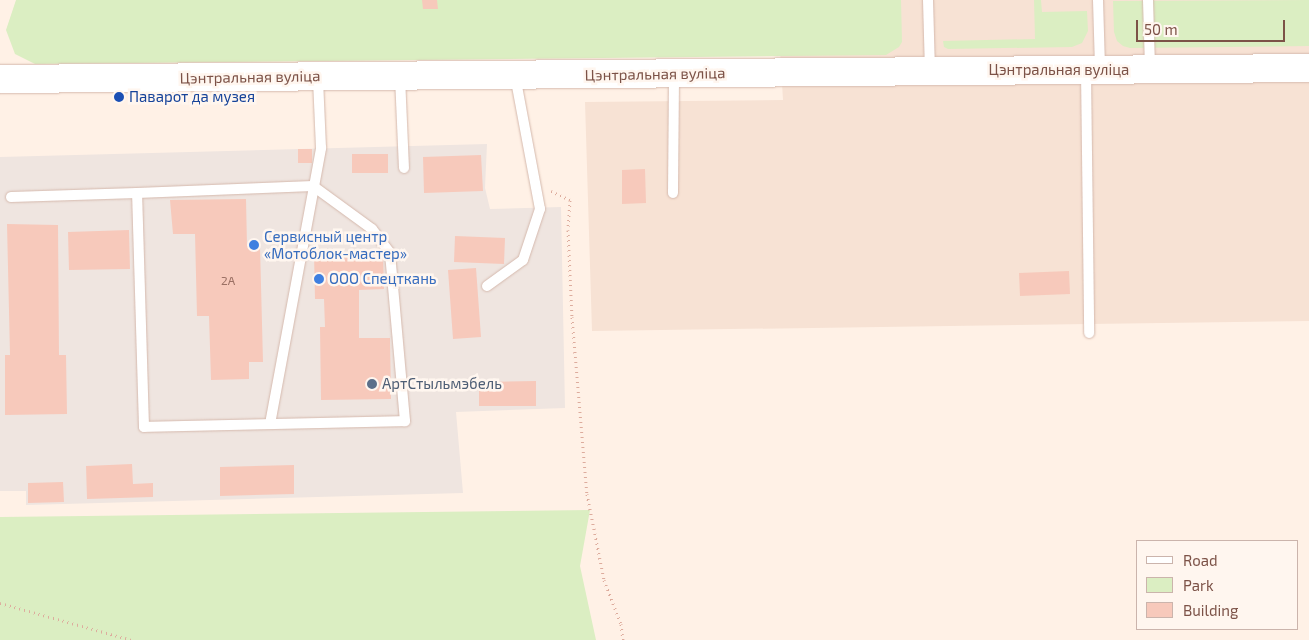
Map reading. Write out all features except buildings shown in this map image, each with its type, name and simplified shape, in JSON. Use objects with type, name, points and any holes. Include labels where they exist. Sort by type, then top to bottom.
[{"type":"main road","name":"Цэнтральная вуліца","points":[[0,79],[1309,68]]},
{"type":"lane","points":[[928,0],[930,71]]},
{"type":"lane","points":[[1089,333],[1093,70],[1098,0]]},
{"type":"lane","points":[[1148,0],[1150,70]]},
{"type":"lane","points":[[673,193],[674,74]]},
{"type":"lane","points":[[486,286],[522,260],[540,209],[514,75]]},
{"type":"lane","points":[[400,76],[404,168]]},
{"type":"lane","points":[[270,424],[321,148],[318,77]]},
{"type":"lane","points":[[11,197],[313,186],[372,229],[390,253],[405,421],[144,427],[137,193]]},
{"type":"path","points":[[535,183],[570,200],[568,230],[572,317],[587,494],[604,580],[621,624],[623,640]]},
{"type":"path","points":[[0,603],[132,640]]},
{"type":"shaded area","points":[[777,0],[1309,0],[1309,321],[592,331],[585,102],[783,100]]},
{"type":"shaded area","points":[[487,144],[485,188],[490,209],[561,207],[565,408],[456,412],[463,493],[26,505],[26,491],[0,491],[0,157]]},
{"type":"green space","points":[[16,0],[901,0],[902,42],[899,47],[886,55],[35,64],[15,54],[6,30]]},
{"type":"green space","points":[[1034,0],[1041,0],[1042,12],[1087,11],[1088,31],[1082,43],[1072,47],[948,49],[944,47],[943,41],[1035,39]]},
{"type":"green space","points":[[1309,0],[1309,46],[1130,48],[1123,46],[1117,41],[1114,32],[1113,1]]},
{"type":"green space","points":[[590,510],[580,566],[596,640],[0,640],[0,517]]},
{"type":"place","name":"Паварот да музея","points":[[119,97]]},
{"type":"place","name":"Сервисный центр «Мотоблок-мастер»","points":[[254,245]]},
{"type":"place","name":"ООО Спецткань","points":[[319,279]]},
{"type":"place","name":"АртСтыльмэбель","points":[[372,384]]}]
